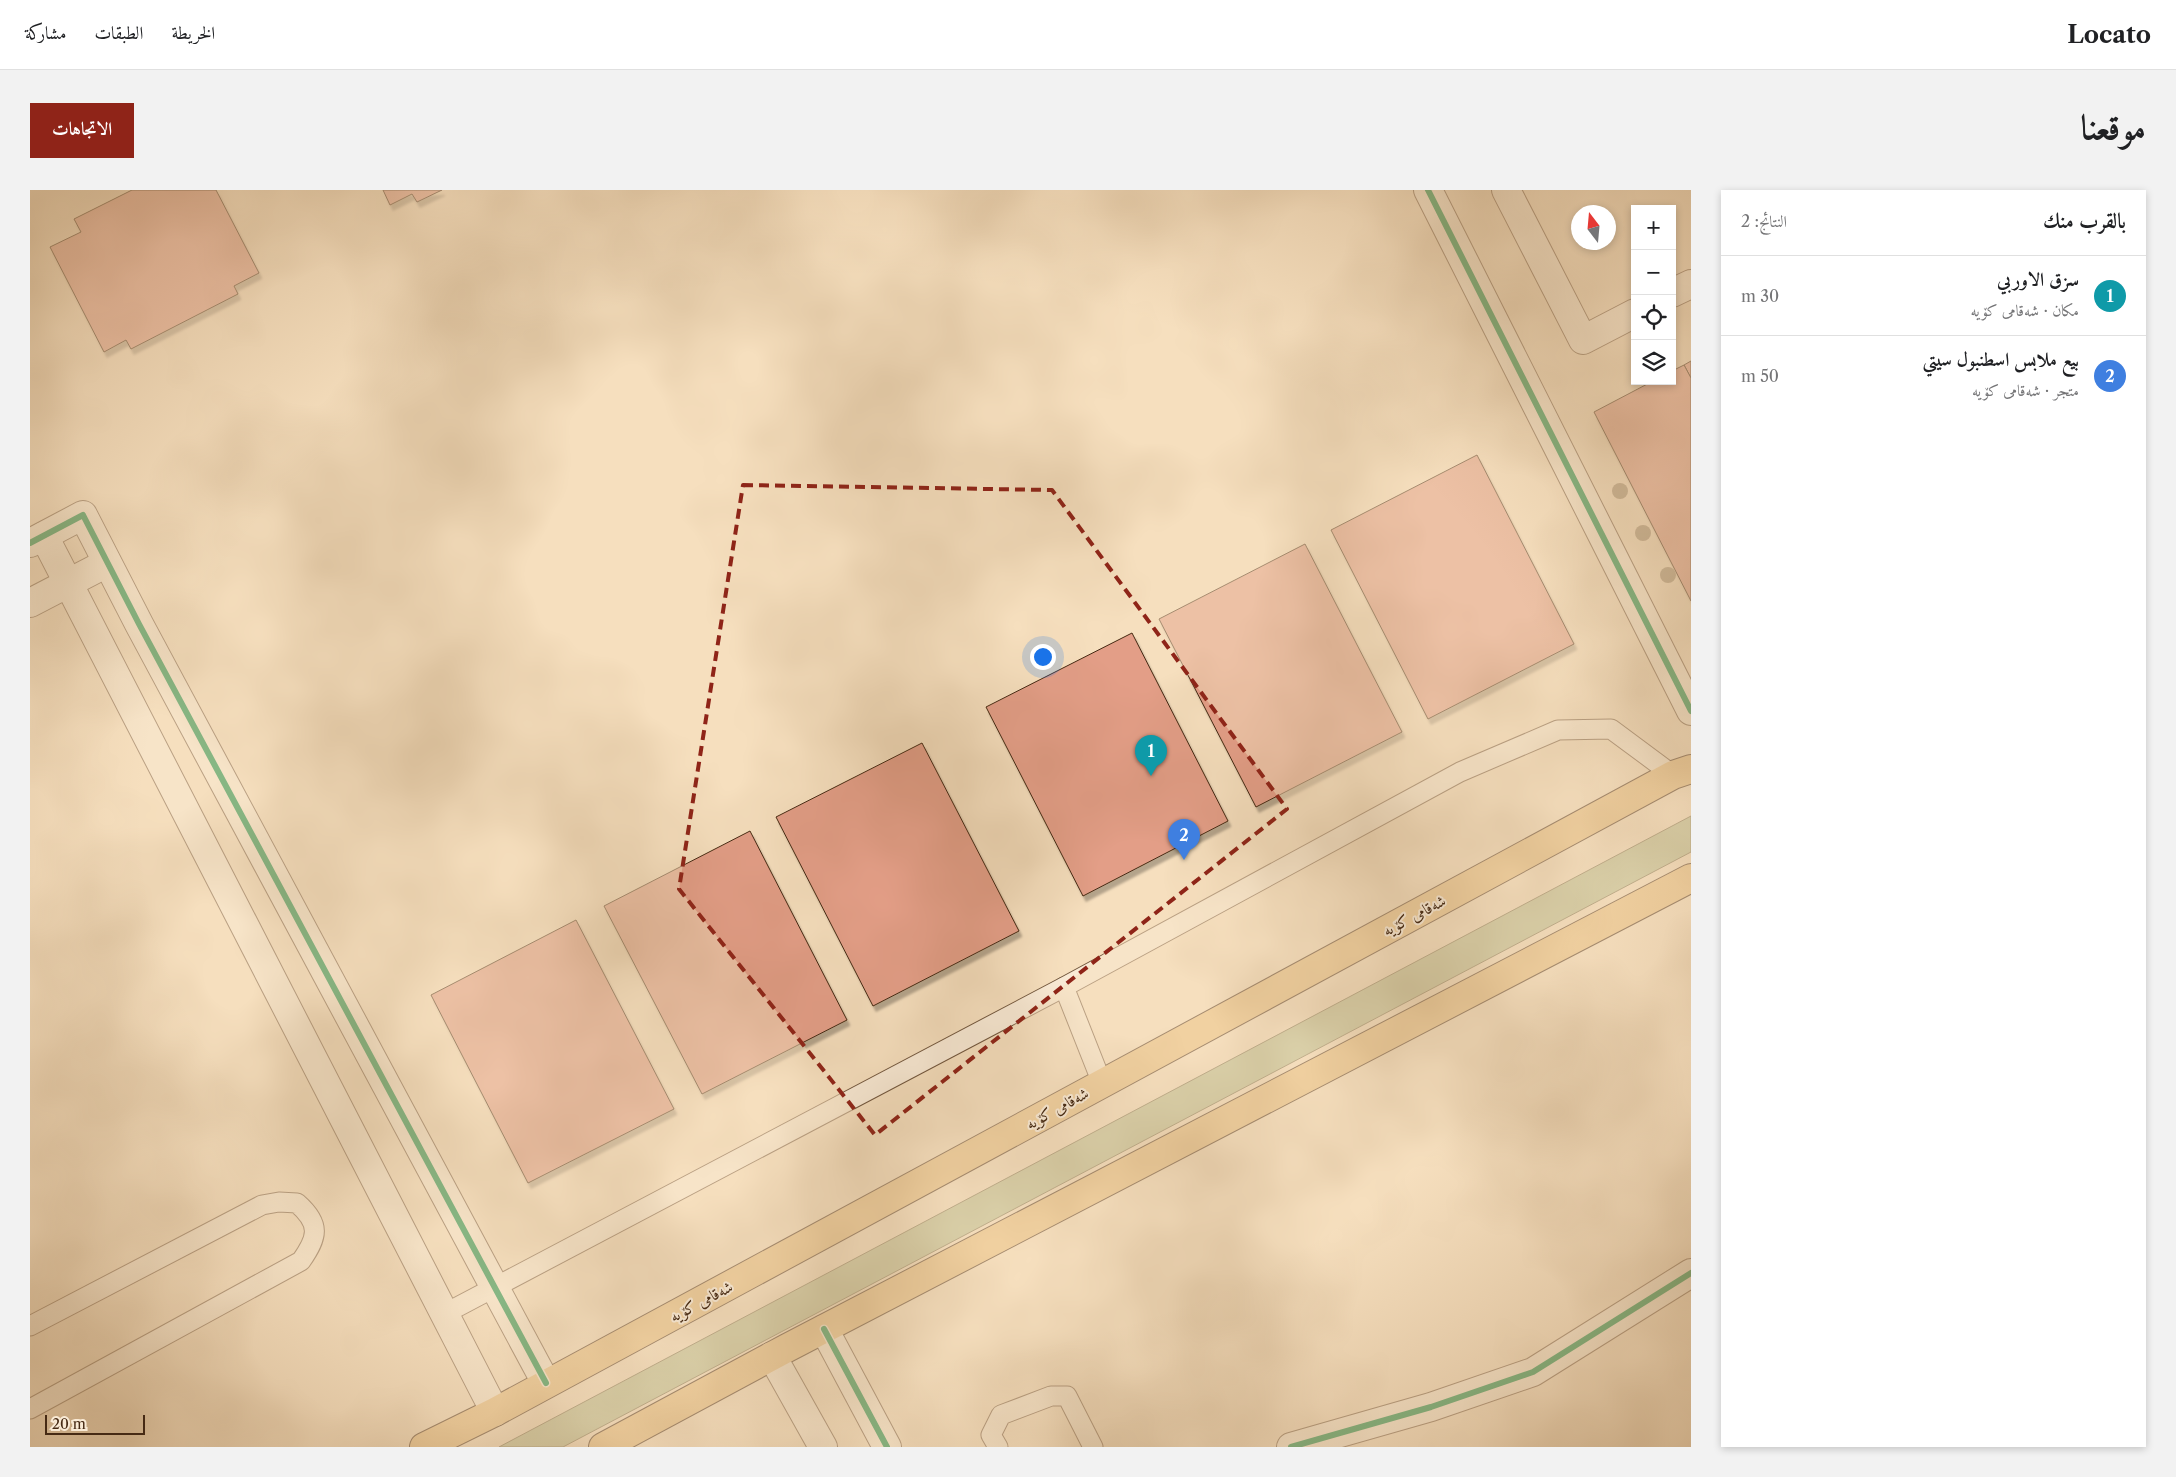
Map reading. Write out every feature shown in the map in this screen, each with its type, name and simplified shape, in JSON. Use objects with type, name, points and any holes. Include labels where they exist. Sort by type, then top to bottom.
[{"type":"highway","name":"شەقامی کۆیە","points":[[424,1447],[495,1412],[1102,1083],[1682,772]]},
{"type":"highway","points":[[603,1447],[772,1356],[1691,878]]},
{"type":"street","points":[[1428,190],[1691,711]]},
{"type":"street","points":[[1506,190],[1583,340],[1631,315]]},
{"type":"street","points":[[1676,292],[1691,284]]},
{"type":"street","points":[[495,1412],[446,1313],[68,584],[37,539],[83,515],[546,1383]]},
{"type":"street","points":[[30,603],[107,563]]},
{"type":"street","points":[[1291,1447],[1431,1407],[1533,1372],[1691,1272]]},
{"type":"street","points":[[824,1329],[887,1447]]},
{"type":"street","points":[[772,1356],[824,1447]]},
{"type":"lane","points":[[446,1313],[1064,987],[1460,772],[1558,730],[1611,729],[1682,772]]},
{"type":"lane","points":[[1064,987],[1102,1083]]},
{"type":"lane","points":[[30,1326],[262,1205],[279,1202],[297,1203],[310,1214],[314,1230],[312,1244],[301,1261],[30,1408]]},
{"type":"lane","points":[[998,1447],[992,1435],[1001,1414],[1051,1396],[1067,1396],[1093,1447]]},
{"type":"highlighted area","points":[[743,485],[1052,490],[1287,809],[875,1135],[679,889]]},
{"type":"green space","points":[[1691,816],[1691,852],[563,1447],[499,1447]]},
{"type":"building","points":[[132,190],[216,190],[259,273],[234,286],[238,294],[131,349],[126,340],[104,352],[50,247],[81,232],[74,219]]},
{"type":"building","points":[[383,190],[442,190],[417,202],[412,194],[390,205]]},
{"type":"building","points":[[1691,361],[1691,378],[1684,365]]},
{"type":"building","points":[[1684,365],[1691,378],[1691,601],[1594,412],[1645,385],[1676,385],[1676,369]]},
{"type":"building","points":[[1477,455],[1574,644],[1428,719],[1331,530]]},
{"type":"building","points":[[1305,544],[1402,732],[1256,807],[1159,619]]},
{"type":"building","points":[[1132,633],[1228,821],[1083,896],[986,707]]},
{"type":"building","points":[[922,743],[1019,931],[873,1006],[776,817]]},
{"type":"building","points":[[750,831],[847,1020],[702,1094],[604,906]]},
{"type":"building","points":[[576,920],[674,1109],[528,1183],[431,995]]},
{"type":"cycle path","points":[[1428,190],[1691,711]]},
{"type":"cycle path","points":[[30,543],[83,515],[139,624],[546,1383]]},
{"type":"cycle path","points":[[1291,1447],[1431,1407],[1533,1372],[1691,1273]]},
{"type":"cycle path","points":[[824,1329],[887,1447]]},
{"type":"place","name":"سزق الاوربي","points":[[1151,776]]},
{"type":"place","name":"بيع ملابس اسطنبول سيتي","points":[[1184,860]]}]
